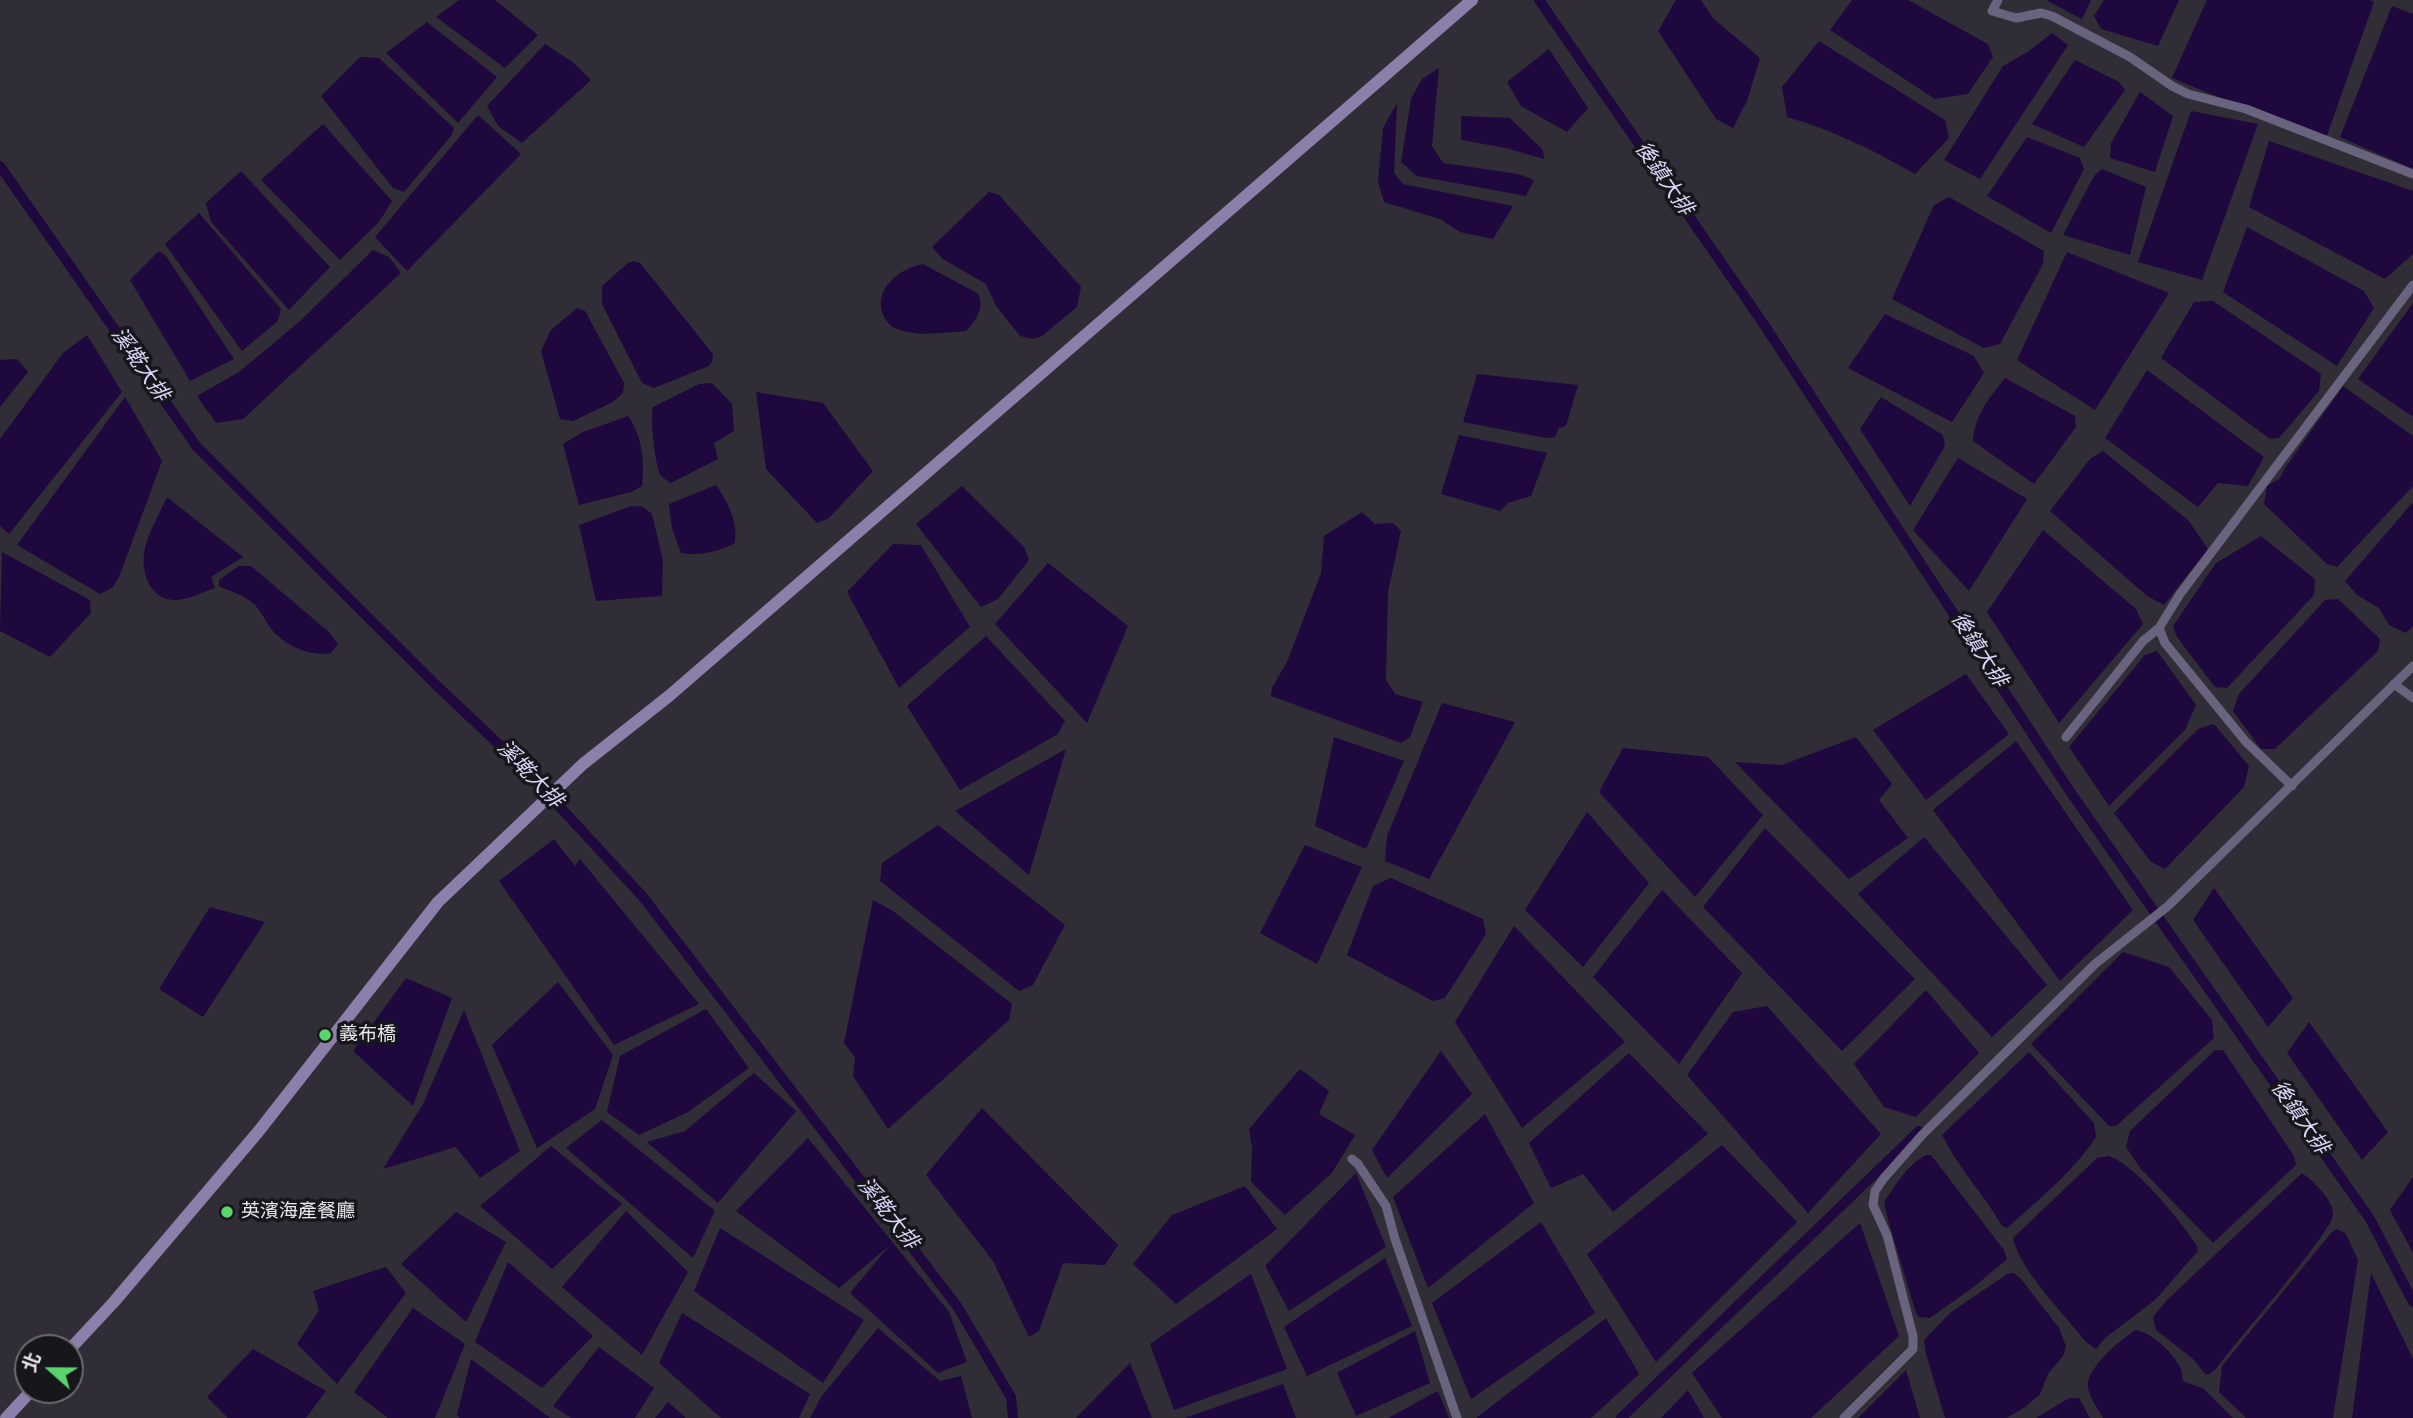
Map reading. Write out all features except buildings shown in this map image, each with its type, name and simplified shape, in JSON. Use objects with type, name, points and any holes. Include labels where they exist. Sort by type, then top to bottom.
[{"type":"main road","points":[[84,1334],[258,1132],[438,902],[548,796],[669,696],[1472,0]]},
{"type":"main road","points":[[6,1418],[19,1404]]},
{"type":"street","points":[[1998,0],[1992,11],[2016,18],[2041,13],[2052,16],[2130,57],[2172,86],[2189,94],[2246,109],[2413,174]]},
{"type":"street","points":[[2066,737],[2143,641],[2159,628],[2180,594],[2413,285]]},
{"type":"street","points":[[2159,628],[2165,643],[2246,743],[2292,786]]},
{"type":"street","points":[[1844,1418],[1913,1349],[1913,1336],[1887,1235],[1873,1205],[1875,1191],[1884,1178],[1922,1135],[2095,964],[2168,906],[2413,666]]},
{"type":"street","points":[[2393,684],[2413,698]]},
{"type":"street","points":[[1352,1159],[1386,1206],[1457,1418]]},
{"type":"shaded area","points":[[459,0],[495,0],[538,35],[505,68],[436,17]]},
{"type":"shaded area","points":[[1676,0],[1701,0],[1713,18],[1760,58],[1747,101],[1733,128],[1716,119],[1658,31]]},
{"type":"shaded area","points":[[1852,0],[1908,0],[1988,44],[1993,57],[1968,94],[1935,99],[1830,30]]},
{"type":"shaded area","points":[[2046,0],[2091,0],[2082,19]]},
{"type":"shaded area","points":[[2104,0],[2179,0],[2158,46],[2101,29],[2094,16]]},
{"type":"shaded area","points":[[2207,0],[2374,2],[2325,141],[2172,78]]},
{"type":"shaded area","points":[[2392,6],[2413,14],[2413,169],[2340,137]]},
{"type":"shaded area","points":[[427,22],[497,77],[458,123],[386,53]]},
{"type":"shaded area","points":[[2052,33],[2068,45],[1980,179],[1944,160],[2003,66]]},
{"type":"shaded area","points":[[1819,41],[1945,120],[1949,138],[1915,174],[1852,141],[1787,117],[1782,87]]},
{"type":"shaded area","points":[[545,44],[574,63],[591,80],[522,143],[498,126],[487,106]]},
{"type":"shaded area","points":[[1549,49],[1588,108],[1567,132],[1521,106],[1507,82]]},
{"type":"shaded area","points":[[360,57],[379,58],[454,128],[451,136],[404,192],[393,188],[321,96]]},
{"type":"shaded area","points":[[2075,60],[2119,82],[2125,90],[2084,147],[2032,124]]},
{"type":"shaded area","points":[[1439,68],[1432,146],[1443,163],[1518,174],[1534,180],[1526,196],[1417,176],[1401,162],[1411,99],[1422,79]]},
{"type":"shaded area","points":[[2140,92],[2173,116],[2155,172],[2110,158],[2111,143]]},
{"type":"shaded area","points":[[1397,103],[1394,173],[1403,184],[1513,206],[1493,239],[1460,232],[1440,219],[1384,202],[1378,182],[1383,128]]},
{"type":"shaded area","points":[[2191,111],[2258,124],[2202,280],[2138,262]]},
{"type":"shaded area","points":[[478,115],[521,154],[407,271],[375,237]]},
{"type":"shaded area","points":[[1461,116],[1510,118],[1543,150],[1544,159],[1506,148],[1461,140]]},
{"type":"shaded area","points":[[323,124],[392,201],[379,222],[340,260],[261,180]]},
{"type":"shaded area","points":[[2027,137],[2080,158],[2084,169],[2051,233],[1987,196]]},
{"type":"shaded area","points":[[2269,141],[2413,191],[2413,254],[2385,279],[2249,207]]},
{"type":"shaded area","points":[[2102,169],[2146,187],[2130,255],[2063,235],[2094,176]]},
{"type":"shaded area","points":[[241,171],[330,267],[289,310],[211,222],[206,203]]},
{"type":"shaded area","points":[[989,192],[999,195],[1081,287],[1077,307],[1042,336],[1034,339],[1020,336],[996,306],[986,284],[943,259],[932,247]]},
{"type":"shaded area","points":[[1949,197],[2044,251],[2043,264],[2000,344],[1984,348],[1892,299],[1934,205]]},
{"type":"shaded area","points":[[199,213],[281,309],[278,321],[242,351],[165,244]]},
{"type":"shaded area","points":[[2247,227],[2364,291],[2374,308],[2337,366],[2223,292]]},
{"type":"shaded area","points":[[373,250],[389,257],[401,273],[243,419],[216,423],[197,396],[239,372],[299,322]]},
{"type":"shaded area","points":[[159,251],[166,256],[234,359],[190,381],[130,280]]},
{"type":"shaded area","points":[[2067,252],[2169,293],[2095,410],[2017,360]]},
{"type":"shaded area","points":[[628,263],[640,263],[713,354],[709,366],[654,388],[642,383],[602,304],[602,286]]},
{"type":"shaded area","points":[[923,264],[977,293],[980,308],[966,331],[912,333],[893,327],[885,319],[881,303],[886,287],[899,274]]},
{"type":"shaded area","points":[[2213,301],[2321,374],[2319,391],[2279,438],[2270,439],[2161,358],[2194,302]]},
{"type":"shaded area","points":[[2413,303],[2413,417],[2358,379]]},
{"type":"shaded area","points":[[577,308],[585,311],[624,383],[623,393],[613,402],[573,421],[560,419],[541,351],[551,330]]},
{"type":"shaded area","points":[[1885,314],[1974,356],[1984,373],[1952,422],[1848,368]]},
{"type":"shaded area","points":[[87,335],[122,392],[9,534],[0,526],[0,439],[63,353]]},
{"type":"shaded area","points":[[17,359],[28,372],[0,407],[0,360]]},
{"type":"shaded area","points":[[2147,370],[2264,457],[2248,486],[2218,483],[2198,507],[2105,438]]},
{"type":"shaded area","points":[[1477,374],[1578,385],[1566,426],[1559,428],[1555,437],[1546,438],[1463,422]]},
{"type":"shaded area","points":[[2005,378],[2075,416],[2076,427],[2034,484],[1973,441],[1980,415]]},
{"type":"shaded area","points":[[712,383],[732,404],[734,431],[714,443],[718,459],[671,483],[661,476],[657,463],[653,407],[699,384]]},
{"type":"shaded area","points":[[2343,386],[2413,436],[2413,486],[2337,567],[2327,564],[2264,504],[2267,486],[2279,479]]},
{"type":"shaded area","points":[[756,392],[823,403],[873,471],[829,518],[817,523],[766,469]]},
{"type":"shaded area","points":[[125,397],[162,461],[119,577],[112,588],[100,594],[17,545]]},
{"type":"shaded area","points":[[1881,397],[1943,435],[1945,446],[1910,506],[1860,429]]},
{"type":"shaded area","points":[[628,416],[637,431],[641,450],[642,486],[631,492],[579,505],[563,444],[583,432]]},
{"type":"shaded area","points":[[1459,435],[1547,453],[1531,496],[1508,503],[1500,511],[1441,494]]},
{"type":"shaded area","points":[[2103,451],[2189,521],[2208,549],[2164,605],[2147,596],[2050,511],[2090,459]]},
{"type":"shaded area","points":[[1958,458],[2027,499],[1969,591],[1913,530]]},
{"type":"shaded area","points":[[716,485],[731,512],[735,543],[709,552],[681,553],[672,528],[669,504]]},
{"type":"shaded area","points":[[962,486],[1024,547],[1029,560],[998,599],[981,607],[916,524]]},
{"type":"shaded area","points":[[167,497],[243,557],[211,577],[215,588],[178,600],[157,594],[148,581],[144,565],[147,542]]},
{"type":"shaded area","points":[[2413,502],[2413,626],[2406,633],[2389,625],[2379,608],[2357,595],[2345,581]]},
{"type":"shaded area","points":[[631,506],[643,507],[652,514],[663,560],[662,596],[596,601],[579,525]]},
{"type":"shaded area","points":[[1362,512],[1375,524],[1393,523],[1401,531],[1388,592],[1386,680],[1395,694],[1423,702],[1410,737],[1401,743],[1271,696],[1321,573],[1324,536]]},
{"type":"shaded area","points":[[2043,530],[2136,609],[2143,624],[2059,723],[1987,612]]},
{"type":"shaded area","points":[[2261,536],[2315,579],[2314,595],[2227,688],[2215,687],[2177,637],[2173,626],[2216,563]]},
{"type":"shaded area","points":[[893,544],[921,545],[970,627],[899,688],[847,592]]},
{"type":"shaded area","points":[[2,552],[90,600],[91,613],[50,657],[0,631]]},
{"type":"shaded area","points":[[1048,563],[1128,626],[1087,723],[995,624]]},
{"type":"shaded area","points":[[239,566],[251,566],[329,632],[338,644],[331,653],[314,653],[289,644],[275,633],[252,603],[219,586],[219,580]]},
{"type":"shaded area","points":[[2338,599],[2380,639],[2378,651],[2275,749],[2261,749],[2233,711],[2239,694],[2325,600]]},
{"type":"shaded area","points":[[986,636],[1065,721],[1058,734],[960,790],[907,706]]},
{"type":"shaded area","points":[[2157,651],[2196,705],[2185,730],[2109,806],[2069,747],[2145,655]]},
{"type":"shaded area","points":[[1966,674],[2009,734],[1926,800],[1873,730]]},
{"type":"shaded area","points":[[1442,703],[1515,722],[1429,879],[1385,861],[1387,836]]},
{"type":"shaded area","points":[[2214,724],[2249,766],[2244,787],[2165,869],[2151,862],[2114,813],[2198,729]]},
{"type":"shaded area","points":[[1334,737],[1404,761],[1366,849],[1315,826]]},
{"type":"shaded area","points":[[1856,737],[1892,784],[1879,800],[1908,838],[1849,879],[1735,762],[1782,765]]},
{"type":"shaded area","points":[[2016,741],[2133,910],[2060,981],[1933,810]]},
{"type":"shaded area","points":[[1623,748],[1708,757],[1763,815],[1695,897],[1599,792]]},
{"type":"shaded area","points":[[1066,749],[1029,875],[955,811]]},
{"type":"shaded area","points":[[1587,812],[1649,883],[1583,967],[1525,910]]},
{"type":"shaded area","points":[[938,825],[1065,925],[1033,985],[1019,991],[880,881],[882,863]]},
{"type":"shaded area","points":[[1765,828],[1915,979],[1842,1051],[1703,907]]},
{"type":"shaded area","points":[[1924,837],[2047,985],[1992,1037],[1858,894]]},
{"type":"shaded area","points":[[554,839],[575,866],[580,859],[699,1004],[614,1045],[499,881]]},
{"type":"shaded area","points":[[1305,845],[1362,867],[1317,964],[1260,933]]},
{"type":"shaded area","points":[[1391,878],[1483,919],[1486,934],[1445,998],[1433,1001],[1347,955],[1373,886]]},
{"type":"shaded area","points":[[2214,888],[2293,998],[2268,1027],[2193,920]]},
{"type":"shaded area","points":[[1662,890],[1742,973],[1679,1064],[1593,977]]},
{"type":"shaded area","points":[[873,900],[893,911],[1012,1004],[1009,1020],[888,1129],[853,1076],[855,1057],[844,1043]]},
{"type":"shaded area","points":[[210,907],[265,922],[203,1017],[159,989]]},
{"type":"shaded area","points":[[1514,926],[1625,1042],[1522,1128],[1455,1022]]},
{"type":"shaded area","points":[[2123,952],[2169,967],[2212,1020],[2214,1038],[2116,1126],[2109,1126],[2031,1044]]},
{"type":"shaded area","points":[[406,978],[452,998],[413,1106],[353,1051]]},
{"type":"shaded area","points":[[558,982],[613,1055],[595,1109],[537,1148],[492,1045]]},
{"type":"shaded area","points":[[1926,990],[1979,1053],[1916,1117],[1884,1107],[1854,1064]]},
{"type":"shaded area","points":[[1767,1006],[1881,1134],[1808,1213],[1687,1075],[1733,1012]]},
{"type":"shaded area","points":[[706,1009],[749,1068],[688,1112],[639,1135],[607,1112],[620,1056]]},
{"type":"shaded area","points":[[464,1010],[520,1151],[480,1178],[456,1147],[383,1169],[423,1104]]},
{"type":"shaded area","points":[[2309,1022],[2388,1132],[2362,1160],[2287,1053]]},
{"type":"shaded area","points":[[2215,1050],[2223,1050],[2294,1156],[2296,1165],[2213,1243],[2141,1169],[2126,1147],[2130,1131]]},
{"type":"shaded area","points":[[1441,1051],[1472,1094],[1387,1178],[1372,1150]]},
{"type":"shaded area","points":[[2029,1052],[2094,1123],[2096,1137],[2066,1174],[2007,1228],[2002,1226],[1942,1135]]},
{"type":"shaded area","points":[[1629,1053],[1708,1134],[1613,1212],[1583,1174],[1551,1188],[1529,1143]]},
{"type":"shaded area","points":[[1300,1069],[1329,1091],[1319,1114],[1355,1135],[1332,1173],[1285,1215],[1251,1182],[1252,1147],[1249,1129]]},
{"type":"shaded area","points":[[754,1073],[796,1111],[718,1203],[647,1142],[685,1131]]},
{"type":"shaded area","points":[[982,1108],[1118,1245],[1105,1265],[1063,1263],[1039,1331],[1029,1337],[993,1261],[926,1175]]},
{"type":"shaded area","points":[[1485,1114],[1534,1203],[1428,1288],[1393,1197]]},
{"type":"shaded area","points":[[602,1120],[715,1211],[693,1258],[566,1148]]},
{"type":"shaded area","points":[[808,1138],[949,1312],[967,1362],[938,1373],[850,1293],[889,1246],[839,1288],[736,1211]]},
{"type":"shaded area","points":[[1722,1145],[1797,1222],[1656,1362],[1587,1254]]},
{"type":"shaded area","points":[[551,1146],[622,1204],[552,1269],[480,1206]]},
{"type":"shaded area","points":[[1926,1155],[1931,1155],[2004,1250],[2007,1259],[1930,1318],[1919,1317],[1916,1313],[1884,1202],[1908,1170]]},
{"type":"shaded area","points":[[2109,1156],[2132,1170],[2156,1194],[2188,1233],[2198,1251],[2155,1300],[2105,1338],[2096,1349],[2086,1342],[2033,1278],[2013,1238],[2097,1158]]},
{"type":"shaded area","points":[[1356,1173],[1386,1247],[1289,1311],[1265,1266]]},
{"type":"shaded area","points":[[2302,1173],[2330,1203],[2333,1215],[2328,1226],[2216,1369],[2206,1375],[2193,1359],[2156,1330],[2153,1317],[2166,1301]]},
{"type":"shaded area","points":[[2413,1177],[2413,1253],[2390,1210]]},
{"type":"shaded area","points":[[1245,1186],[1277,1229],[1176,1304],[1133,1264],[1172,1215]]},
{"type":"shaded area","points":[[626,1211],[688,1272],[642,1355],[562,1287]]},
{"type":"shaded area","points":[[456,1212],[506,1242],[466,1322],[401,1264]]},
{"type":"shaded area","points":[[1541,1222],[1595,1313],[1471,1399],[1432,1303]]},
{"type":"shaded area","points":[[1860,1223],[1899,1336],[1811,1418],[1722,1418],[1692,1373]]},
{"type":"shaded area","points":[[720,1228],[864,1320],[823,1383],[694,1291]]},
{"type":"shaded area","points":[[2337,1229],[2346,1234],[2358,1260],[2333,1418],[2246,1418],[2219,1392],[2222,1366]]},
{"type":"shaded area","points":[[1385,1258],[1412,1326],[1307,1376],[1284,1327]]},
{"type":"shaded area","points":[[508,1262],[593,1336],[542,1388],[475,1342]]},
{"type":"shaded area","points":[[386,1267],[406,1293],[337,1384],[297,1344],[319,1310],[313,1291]]},
{"type":"shaded area","points":[[2009,1273],[2014,1273],[2021,1279],[2059,1328],[2066,1346],[2063,1356],[2048,1374],[2040,1394],[2007,1418],[1945,1418],[1924,1340],[1951,1312]]},
{"type":"shaded area","points":[[2371,1273],[2413,1359],[2413,1418],[2352,1418]]},
{"type":"shaded area","points":[[1251,1274],[1287,1369],[1174,1410],[1150,1344]]},
{"type":"shaded area","points":[[413,1308],[465,1344],[435,1418],[388,1418],[354,1392]]},
{"type":"shaded area","points":[[682,1313],[810,1394],[799,1418],[721,1418],[659,1363]]},
{"type":"shaded area","points":[[1606,1318],[1639,1374],[1591,1418],[1476,1418]]},
{"type":"shaded area","points":[[878,1328],[940,1381],[961,1376],[972,1418],[810,1418],[821,1397]]},
{"type":"shaded area","points":[[2136,1330],[2160,1343],[2180,1367],[2183,1381],[2204,1389],[2233,1418],[2103,1418],[2090,1396],[2088,1381],[2105,1355]]},
{"type":"shaded area","points":[[1415,1331],[1430,1383],[1356,1416],[1337,1373]]},
{"type":"shaded area","points":[[599,1347],[654,1388],[635,1418],[571,1418],[553,1406]]},
{"type":"shaded area","points":[[253,1349],[326,1391],[306,1418],[228,1418],[207,1397]]},
{"type":"shaded area","points":[[471,1359],[550,1418],[460,1418],[457,1415]]},
{"type":"shaded area","points":[[1130,1363],[1152,1418],[1076,1418]]},
{"type":"shaded area","points":[[1906,1370],[1920,1418],[1858,1418]]},
{"type":"shaded area","points":[[1283,1384],[1296,1418],[1184,1418]]},
{"type":"shaded area","points":[[1688,1390],[1704,1418],[1661,1418]]},
{"type":"shaded area","points":[[1438,1391],[1449,1418],[1388,1418]]},
{"type":"shaded area","points":[[2069,1398],[2079,1398],[2090,1418],[2036,1418]]},
{"type":"shaded area","points":[[668,1402],[686,1418],[655,1418]]},
{"type":"waterway","name":"後鎮大排","points":[[1539,0],[1763,323],[2069,790],[2370,1219],[2413,1302]]},
{"type":"waterway","name":"溪墘大排","points":[[0,166],[197,447],[435,684],[524,768],[643,897],[957,1306],[1011,1397],[1013,1418]]},
{"type":"waterway","points":[[1621,1418],[1919,1131]]},
{"type":"place","name":"義布橋","points":[[325,1035]]},
{"type":"place","name":"英濱海產餐廳","points":[[227,1212]]}]
